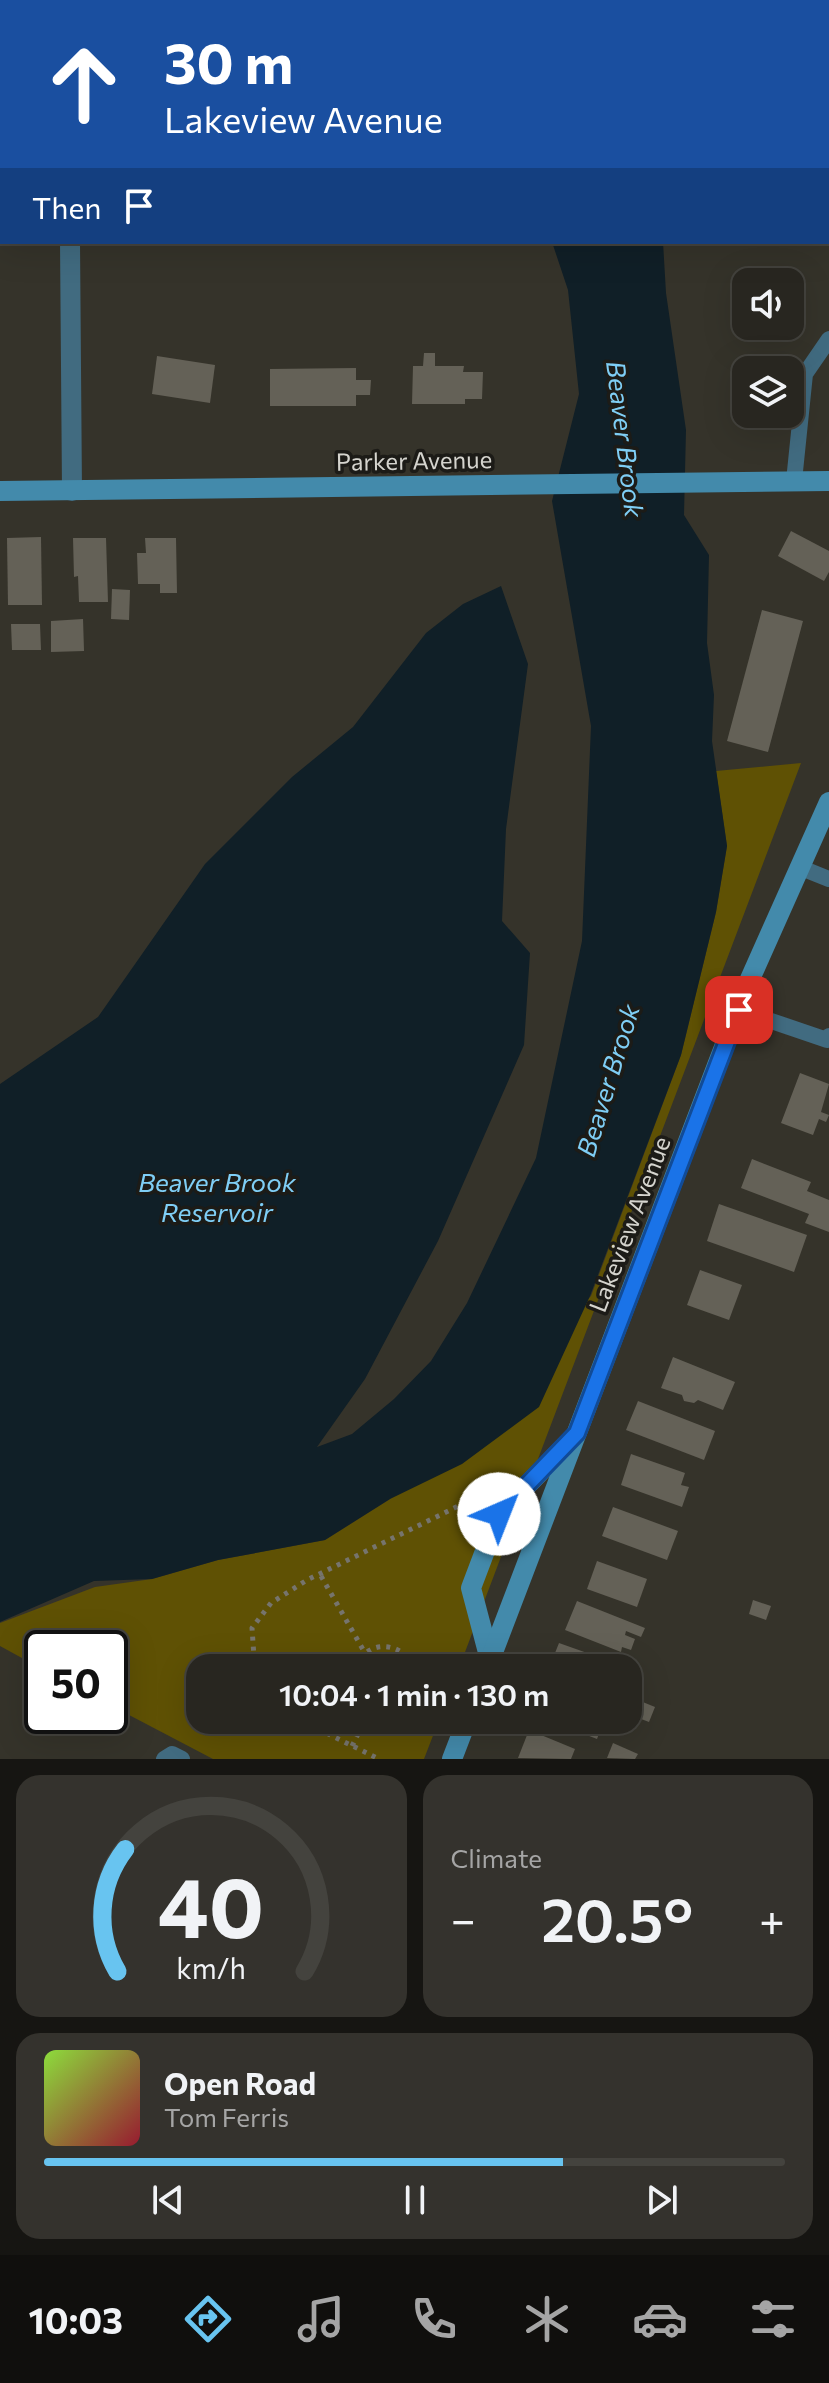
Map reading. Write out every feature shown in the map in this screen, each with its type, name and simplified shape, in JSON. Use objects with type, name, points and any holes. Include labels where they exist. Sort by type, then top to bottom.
[{"type":"main road","name":"Parker Avenue","points":[[0,491],[829,481]]},
{"type":"main road","name":"Lakeview Avenue","points":[[493,1654],[739,1010],[829,802]]},
{"type":"main road","points":[[487,1654],[471,1588],[499,1514],[577,1433]]},
{"type":"main road","points":[[452,1759],[462,1734]]},
{"type":"street","points":[[70,244],[72,491]]},
{"type":"lane","points":[[794,481],[805,374],[829,339]]},
{"type":"lane","points":[[799,867],[829,879]]},
{"type":"lane","points":[[739,1010],[827,1040],[829,1036]]},
{"type":"lane","points":[[164,1759],[172,1754],[182,1759]]},
{"type":"path","points":[[254,1654],[252,1628],[271,1603],[307,1580],[321,1576],[486,1492]]},
{"type":"path","points":[[321,1576],[365,1653],[384,1646],[405,1654]]},
{"type":"path","points":[[328,1734],[379,1759]]},
{"type":"path","points":[[352,1746],[358,1734]]},
{"type":"shaded area","points":[[801,763],[464,1654],[186,1654],[186,1734],[434,1734],[424,1759],[213,1759],[128,1714],[128,1630],[24,1630],[24,1659],[0,1646],[0,1623],[95,1587],[152,1579],[218,1560],[325,1540],[390,1499],[591,1296],[681,1055],[716,912],[727,846],[716,771]]},
{"type":"water","name":"Beaver Brook Reservoir","points":[[553,244],[663,244],[666,293],[686,430],[684,515],[709,555],[707,643],[714,695],[712,741],[727,846],[716,912],[681,1055],[590,1296],[539,1407],[462,1464],[390,1499],[325,1540],[218,1560],[152,1579],[94,1581],[0,1622],[0,1084],[98,1017],[205,864],[292,777],[353,727],[426,633],[463,604],[501,586],[528,664],[506,829],[502,921],[530,953],[524,1045],[438,1241],[365,1379],[317,1447],[352,1434],[394,1399],[431,1361],[467,1303],[536,1158],[582,941],[591,726],[552,501],[579,394],[568,290]]},
{"type":"building","points":[[424,353],[435,353],[435,366],[464,366],[463,372],[483,372],[482,399],[465,399],[465,404],[412,404],[413,366],[423,366]]},
{"type":"building","points":[[157,356],[215,365],[210,403],[152,394]]},
{"type":"building","points":[[356,368],[356,380],[371,380],[370,395],[356,395],[356,406],[270,406],[270,369]]},
{"type":"building","points":[[791,531],[829,551],[829,572],[824,581],[778,556]]},
{"type":"building","points":[[41,537],[42,605],[8,605],[7,538]]},
{"type":"building","points":[[73,538],[106,538],[108,602],[79,602],[78,576],[74,577]]},
{"type":"building","points":[[145,538],[176,538],[177,593],[160,593],[160,584],[138,584],[137,553],[146,553]]},
{"type":"building","points":[[112,589],[130,590],[129,620],[111,619]]},
{"type":"building","points":[[762,610],[803,621],[768,752],[727,741]]},
{"type":"building","points":[[83,619],[84,651],[51,652],[51,621]]},
{"type":"building","points":[[11,624],[40,624],[41,650],[12,650]]},
{"type":"building","points":[[800,1073],[829,1084],[821,1112],[829,1115],[826,1122],[819,1119],[813,1135],[781,1123]]},
{"type":"building","points":[[752,1159],[811,1182],[807,1191],[829,1200],[829,1232],[805,1223],[809,1214],[741,1188]]},
{"type":"building","points":[[719,1204],[807,1235],[794,1272],[707,1241]]},
{"type":"building","points":[[700,1270],[742,1285],[729,1320],[687,1305]]},
{"type":"building","points":[[673,1357],[735,1382],[723,1410],[698,1400],[694,1403],[684,1401],[682,1395],[661,1388]]},
{"type":"building","points":[[638,1401],[715,1431],[704,1460],[626,1430]]},
{"type":"building","points":[[631,1454],[685,1473],[681,1485],[689,1487],[682,1507],[621,1485]]},
{"type":"building","points":[[613,1507],[678,1531],[667,1560],[602,1536]]},
{"type":"building","points":[[597,1561],[647,1579],[637,1607],[587,1589]]},
{"type":"building","points":[[753,1600],[771,1606],[766,1620],[749,1614]]},
{"type":"building","points":[[577,1601],[645,1628],[641,1637],[626,1631],[625,1635],[635,1639],[631,1650],[622,1647],[621,1652],[565,1630]]},
{"type":"building","points":[[559,1643],[590,1654],[555,1654]]},
{"type":"building","points":[[642,1702],[655,1707],[649,1722],[642,1719]]},
{"type":"building","points":[[527,1734],[539,1734],[575,1749],[571,1759],[518,1758]]},
{"type":"building","points":[[613,1743],[638,1754],[635,1759],[607,1758]]},
{"type":"route","points":[[499,1514],[577,1433],[739,1010]]},
{"type":"water label","name":"Beaver Brook","points":[[626,439]]},
{"type":"water label","name":"Beaver Brook","points":[[607,1080]]}]
